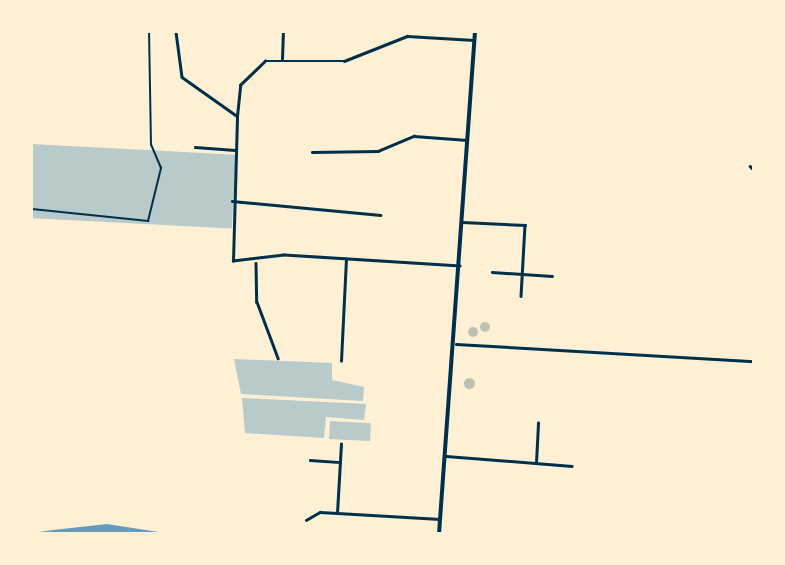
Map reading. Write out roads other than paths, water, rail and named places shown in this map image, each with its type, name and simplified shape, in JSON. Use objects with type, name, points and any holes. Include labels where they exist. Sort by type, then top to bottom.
[{"type":"street","points":[[176,32],[182,76],[237,116]]},
{"type":"street","points":[[282,59],[283,32]]},
{"type":"street","points":[[439,534],[456,344],[475,32]]},
{"type":"street","points":[[460,266],[284,256],[256,263],[233,261],[232,201],[237,116],[240,85],[253,66],[282,59],[344,61],[407,36],[474,40]]},
{"type":"street","points":[[313,152],[378,152],[414,136],[467,140]]},
{"type":"street","points":[[195,148],[235,150]]},
{"type":"street","points":[[750,166],[754,170]]},
{"type":"street","points":[[232,201],[380,215]]},
{"type":"street","points":[[462,222],[525,225],[521,296]]},
{"type":"street","points":[[341,361],[346,259]]},
{"type":"street","points":[[256,263],[257,302],[278,358]]},
{"type":"street","points":[[492,272],[552,276]]},
{"type":"street","points":[[456,344],[754,361]]},
{"type":"street","points":[[536,463],[538,423]]},
{"type":"street","points":[[337,513],[341,444]]},
{"type":"street","points":[[446,456],[572,466]]},
{"type":"street","points":[[310,460],[340,462]]},
{"type":"street","points":[[306,520],[337,513],[440,519]]},
{"type":"water","points":[[107,524],[165,533],[32,533],[53,530]]}]
